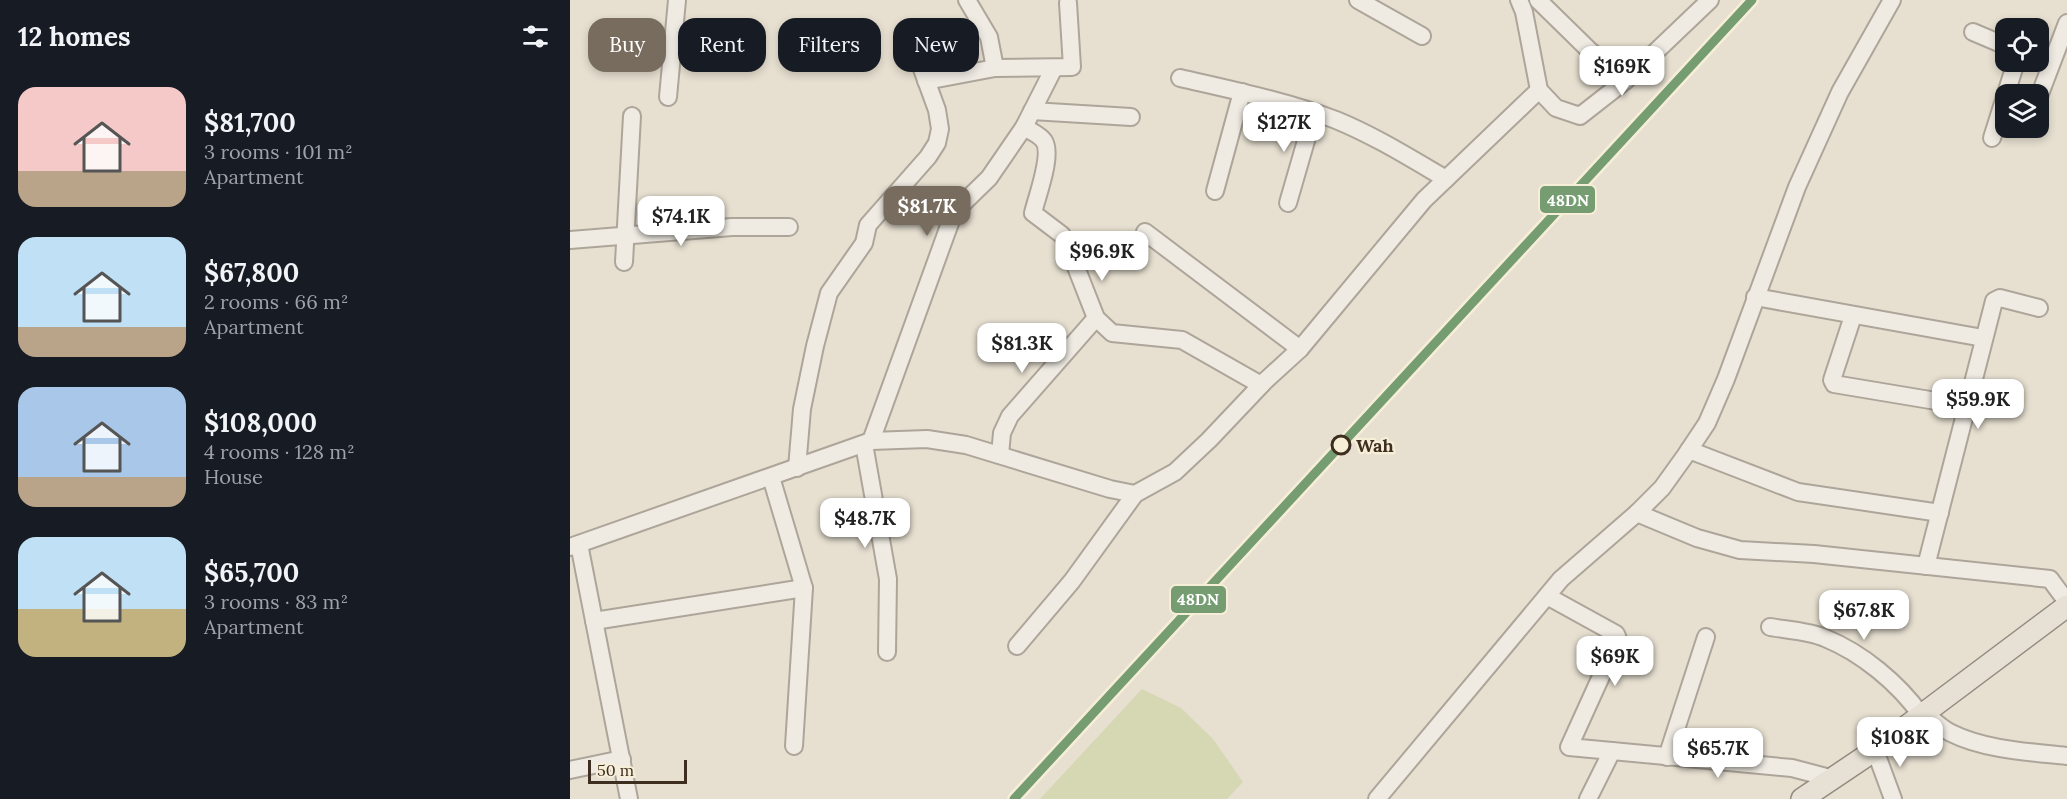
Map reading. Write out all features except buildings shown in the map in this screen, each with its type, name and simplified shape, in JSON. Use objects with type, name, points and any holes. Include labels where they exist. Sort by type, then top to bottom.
[{"type":"main road","points":[[1802,799],[1830,778],[1875,750],[2067,604]]},
{"type":"street","points":[[668,97],[677,0]]},
{"type":"street","points":[[967,0],[989,37],[995,68]]},
{"type":"street","points":[[1358,0],[1422,36]]},
{"type":"street","points":[[1519,0],[1524,12],[1539,90],[1556,108],[1580,116],[1626,80],[1710,0]]},
{"type":"street","points":[[1538,0],[1589,51],[1626,80]]},
{"type":"street","points":[[1377,799],[1561,579],[1637,513],[1662,488],[1707,423],[1797,187],[1840,92],[1892,0]]},
{"type":"street","points":[[797,468],[802,408],[814,346],[829,293],[864,243],[868,225],[928,157],[937,143],[940,129],[937,110],[924,75],[995,68],[1072,67],[1068,3]]},
{"type":"street","points":[[2049,54],[2067,23]]},
{"type":"street","points":[[1973,32],[1995,41]]},
{"type":"street","points":[[887,652],[888,579],[867,443],[954,212],[989,178],[1024,128],[1054,68]]},
{"type":"street","points":[[1992,138],[2013,72]]},
{"type":"street","points":[[1180,78],[1242,92],[1314,113],[1374,137],[1446,179]]},
{"type":"street","points":[[1017,646],[1072,581],[1135,494],[1175,472],[1299,349],[1424,200],[1539,90]]},
{"type":"street","points":[[1215,190],[1242,92]]},
{"type":"street","points":[[1032,111],[1131,117]]},
{"type":"street","points":[[1288,203],[1314,113]]},
{"type":"street","points":[[624,262],[623,234],[632,116]]},
{"type":"street","points":[[1024,128],[1043,139],[1047,147],[1046,165],[1033,213],[1062,235],[1096,318],[1112,333],[1182,340],[1261,385]]},
{"type":"street","points":[[570,240],[732,227],[789,227]]},
{"type":"street","points":[[1144,232],[1299,349]]},
{"type":"street","points":[[1755,297],[1983,338]]},
{"type":"street","points":[[1926,566],[1994,301],[2000,298],[2039,308]]},
{"type":"street","points":[[1853,316],[1832,380],[1834,384],[1966,406]]},
{"type":"street","points":[[1000,455],[1002,433],[1010,416],[1096,318]]},
{"type":"street","points":[[629,799],[594,621],[574,546],[867,443],[927,439],[966,445],[1110,489],[1135,494]]},
{"type":"street","points":[[1689,450],[1798,492],[1940,513]]},
{"type":"street","points":[[771,477],[804,588],[794,746]]},
{"type":"street","points":[[1637,513],[1697,538],[1740,550],[1814,554],[2050,579],[2067,604]]},
{"type":"street","points":[[594,621],[804,588]]},
{"type":"street","points":[[1547,596],[1616,634],[1618,639],[1569,747],[1792,768],[1830,778]]},
{"type":"street","points":[[1770,627],[1824,637],[1887,676],[1923,714],[1951,733],[2015,750],[2067,756]]},
{"type":"street","points":[[1667,756],[1706,637]]},
{"type":"street","points":[[1875,750],[1893,799]]},
{"type":"street","points":[[1588,799],[1612,751]]},
{"type":"street","points":[[570,770],[622,759]]},
{"type":"green space","points":[[1142,689],[1181,708],[1213,739],[1243,782],[1227,799],[1040,799]]},
{"type":"transit line","name":"48DN","points":[[1014,799],[1752,0]]},
{"type":"place","name":"Wah","points":[[1341,445]]}]
